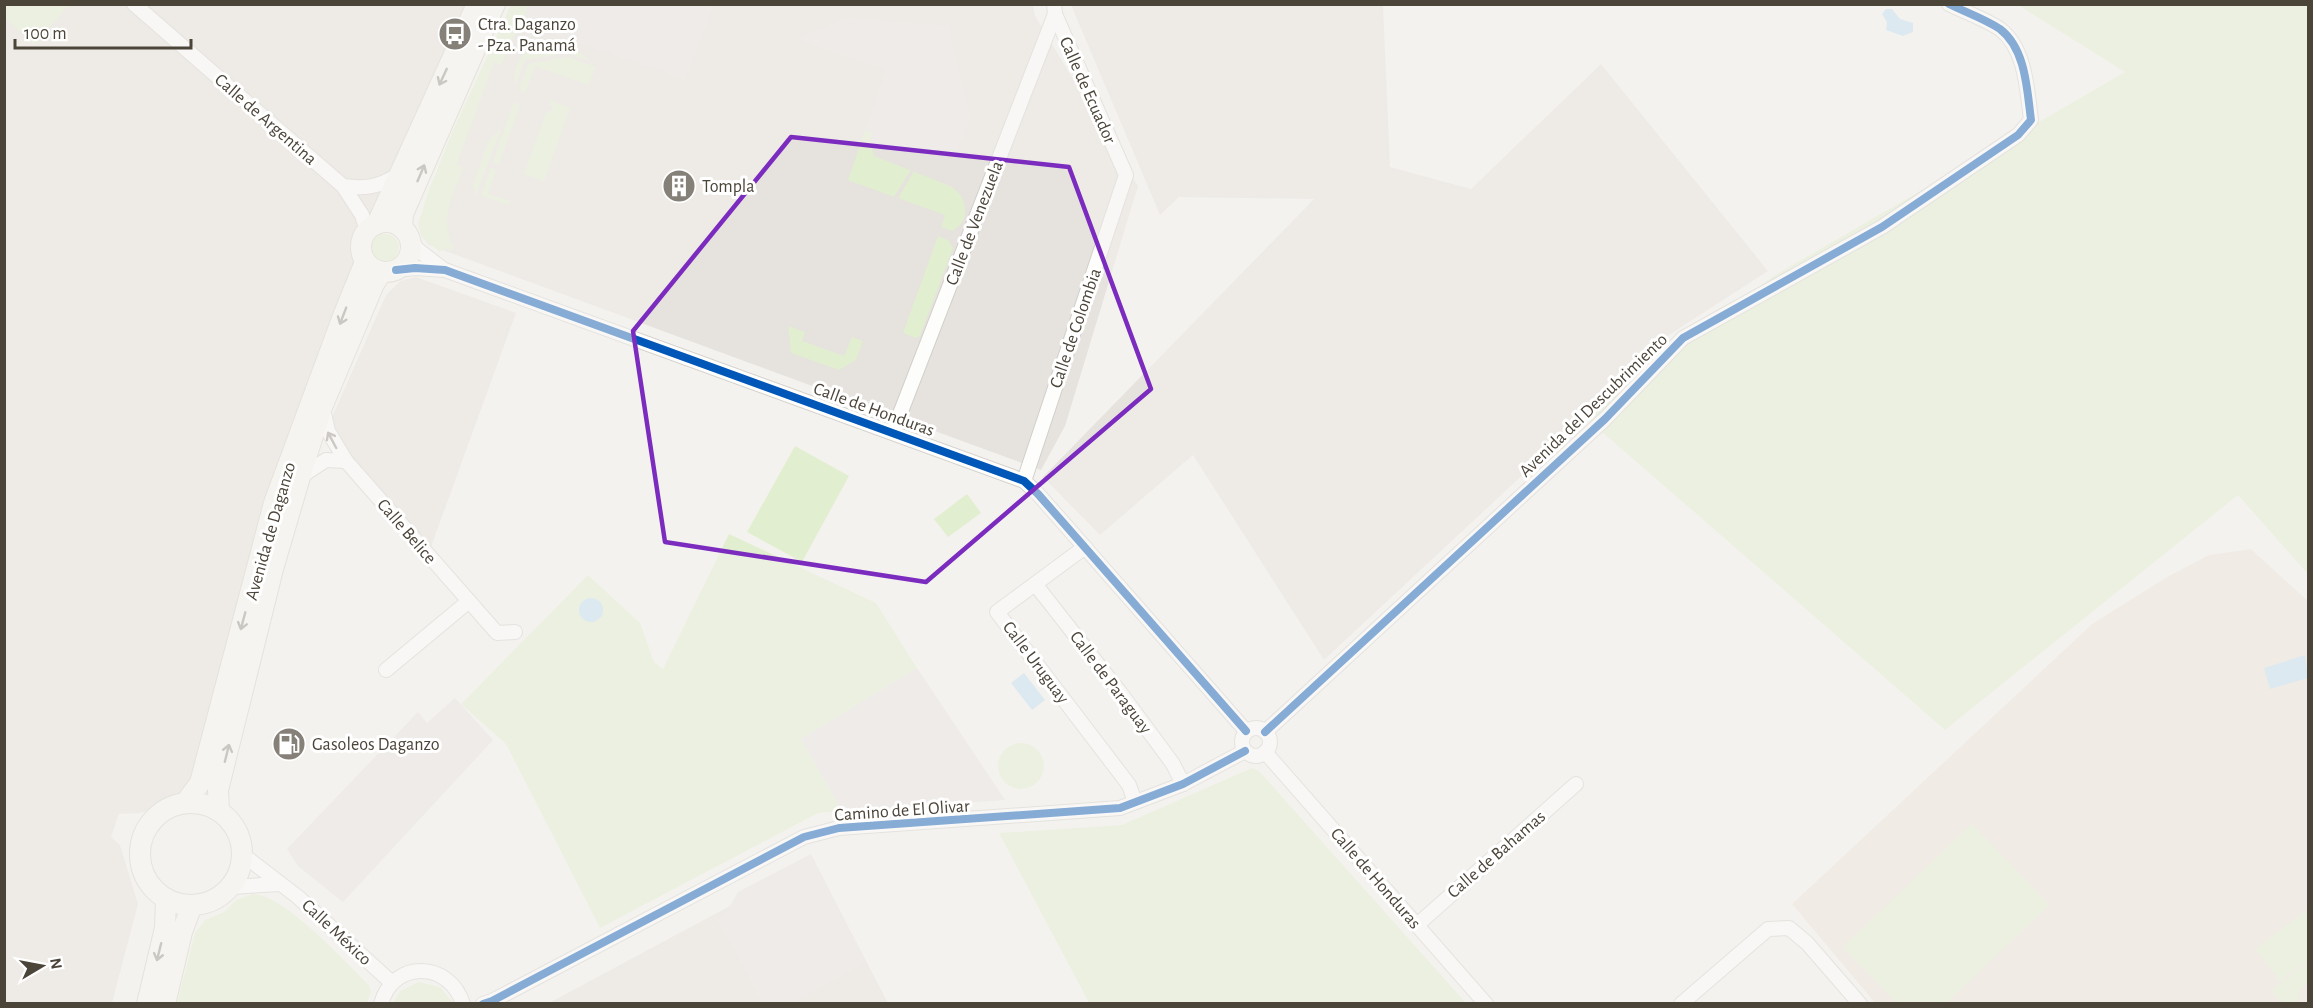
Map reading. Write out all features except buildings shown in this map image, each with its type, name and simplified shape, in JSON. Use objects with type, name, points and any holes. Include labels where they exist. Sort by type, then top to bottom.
[{"type":"main road","points":[[477,4],[361,250],[365,262],[389,271],[410,256],[403,214],[495,4]]},
{"type":"main road","points":[[372,227],[390,222],[405,232]]},
{"type":"main road","name":"Avenida de Daganzo","points":[[186,802],[200,783],[274,503],[365,262]]},
{"type":"main road","name":"Avenida de Daganzo","points":[[219,810],[218,790],[273,569],[322,407],[374,284],[389,271]]},
{"type":"main road","points":[[186,802],[203,803],[219,810],[236,829],[242,854],[237,877],[231,887],[213,900],[192,905],[166,899],[152,887],[142,871],[139,853],[143,834],[153,818],[168,807],[186,802]]},
{"type":"main road","points":[[147,1004],[165,928],[166,899]]},
{"type":"main road","points":[[165,1004],[182,932],[192,905]]},
{"type":"street","name":"Calle de Argentina","points":[[134,4],[343,186],[372,227]]},
{"type":"street","name":"Avenida del Descubrimiento","points":[[1265,732],[1605,419],[1683,338],[1882,227],[2018,135],[2031,120],[2026,79],[2015,46],[2000,30],[1949,4]]},
{"type":"street","name":"Calle de Ecuador","points":[[1055,9],[1126,175]]},
{"type":"street","name":"Calle de Venezuela","points":[[893,432],[1055,9]]},
{"type":"street","points":[[343,186],[365,189],[377,187],[398,175]]},
{"type":"street","name":"Calle de Colombia","points":[[1024,481],[1126,175]]},
{"type":"street","name":"Calle de Honduras","points":[[405,232],[417,249],[445,270]]},
{"type":"street","name":"Calle de Honduras","points":[[389,271],[415,268],[445,270],[1024,481],[1246,731]]},
{"type":"street","name":"Calle Belice","points":[[322,407],[328,431],[345,461],[497,633],[516,632]]},
{"type":"street","points":[[300,477],[326,460],[345,461]]},
{"type":"street","name":"Calle Uruguay","points":[[1085,547],[997,612],[1129,785],[1135,802]]},
{"type":"street","name":"Calle de Paraguay","points":[[1035,584],[1119,691],[1173,764],[1183,784]]},
{"type":"street","points":[[386,669],[469,601]]},
{"type":"street","points":[[1252,728],[1265,732],[1269,746],[1265,752],[1258,756],[1245,751],[1242,744],[1246,731],[1252,728]]},
{"type":"street","name":"Camino de El Olivar","points":[[483,1004],[804,837],[839,828],[1109,809],[1183,784],[1245,751]]},
{"type":"street","name":"Calle de Honduras","points":[[1265,752],[1486,1004]]},
{"type":"street","name":"Calle de Bahamas","points":[[1417,925],[1576,784]]},
{"type":"street","name":"Calle México","points":[[242,854],[298,897],[392,983]]},
{"type":"street","points":[[231,887],[279,884]]},
{"type":"street","points":[[1681,1004],[1768,929],[1789,928],[1807,943],[1860,1004]]},
{"type":"street","points":[[381,1004],[392,983],[415,971],[430,971],[451,982],[463,1004]]},
{"type":"highlighted area","points":[[791,137],[1069,167],[1151,389],[926,582],[665,542],[633,331]]},
{"type":"shaded area","points":[[528,4],[714,5],[685,79],[523,24]]},
{"type":"shaded area","points":[[5,5],[477,5],[363,237],[362,256],[186,802],[139,813],[119,814],[111,837],[120,845],[138,904],[112,1003],[5,1004]]},
{"type":"shaded area","points":[[511,5],[1033,5],[1035,16],[1138,186],[1065,426],[1041,470],[429,245],[422,237],[418,225],[429,190]]},
{"type":"shaded area","points":[[1071,5],[1383,5],[1390,167],[1471,189],[1601,64],[1768,271],[1638,355],[1587,415],[1324,660],[1193,455],[1100,535],[1043,477],[1314,199],[1179,197],[1160,215]]},
{"type":"shaded area","points":[[849,18],[949,26],[970,118],[952,165],[969,171],[961,194],[955,188],[874,156],[870,143],[872,133],[865,130],[886,70],[799,40],[798,37]]},
{"type":"shaded area","points":[[416,277],[516,313],[431,547],[336,438],[332,417],[386,295],[400,281]]},
{"type":"shaded area","points":[[2251,549],[2308,601],[2308,1003],[1875,1003],[1792,904],[2092,624],[2167,577],[2209,555]]},
{"type":"shaded area","points":[[917,668],[1005,800],[842,811],[801,739]]},
{"type":"shaded area","points":[[455,698],[493,740],[343,902],[298,866],[287,849],[418,712],[427,723]]},
{"type":"shaded area","points":[[811,854],[866,962],[793,1003],[763,1003],[717,919],[725,915],[738,892]]},
{"type":"shaded area","points":[[814,861],[888,1003],[547,1004]]},
{"type":"green space","points":[[5,4],[69,5],[34,44],[5,18]]},
{"type":"green space","points":[[511,5],[528,5],[520,32],[515,34],[501,65],[494,62],[456,165],[463,168],[451,198],[447,217],[453,247],[451,251],[443,248],[440,252],[422,237],[418,225],[453,130]]},
{"type":"green space","points":[[2018,5],[2308,5],[2308,574],[2238,495],[1945,730],[1586,418],[1772,277],[2125,72]]},
{"type":"green space","points":[[553,42],[577,51],[590,61],[567,53],[525,60],[516,83],[514,82],[517,65],[524,53],[536,46]]},
{"type":"green space","points":[[568,57],[595,67],[589,85],[535,66],[525,92],[519,90],[528,64]]},
{"type":"green space","points":[[550,100],[570,108],[544,181],[524,174],[546,113],[553,110]]},
{"type":"green space","points":[[514,102],[520,105],[499,164],[493,162]]},
{"type":"green space","points":[[501,129],[476,195],[473,185],[489,140]]},
{"type":"green space","points":[[865,130],[872,133],[911,170],[894,197],[848,180]]},
{"type":"green space","points":[[491,168],[496,170],[488,194],[510,201],[509,205],[481,195]]},
{"type":"green space","points":[[914,171],[948,184],[960,195],[964,203],[965,215],[955,229],[952,231],[941,227],[945,215],[898,198]]},
{"type":"green space","points":[[385,234],[395,238],[399,248],[395,258],[385,262],[375,258],[371,248],[375,238]]},
{"type":"green space","points":[[938,236],[948,240],[953,248],[920,336],[916,338],[903,333]]},
{"type":"green space","points":[[788,326],[805,332],[802,341],[844,356],[852,337],[863,341],[856,360],[839,370],[791,353]]},
{"type":"green space","points":[[795,446],[849,476],[802,562],[747,532]]},
{"type":"green space","points":[[967,494],[981,513],[948,537],[934,519]]},
{"type":"green space","points":[[729,534],[876,603],[917,668],[801,739],[842,811],[818,813],[600,928],[506,744],[461,704],[588,575],[640,623],[654,662],[663,669]]},
{"type":"green space","points":[[1021,743],[1037,750],[1044,766],[1037,782],[1021,789],[1005,782],[998,766],[1005,750]]},
{"type":"green space","points":[[1252,768],[1260,772],[1466,1003],[1089,1003],[999,833],[1122,825]]},
{"type":"green space","points":[[1972,824],[2049,905],[1946,1003],[1897,1003],[1843,947]]},
{"type":"green space","points":[[253,894],[266,897],[281,905],[330,946],[369,985],[371,992],[367,1003],[177,1003],[195,933],[205,920],[224,912],[236,900]]},
{"type":"green space","points":[[2308,909],[2308,960],[2280,981],[2256,949]]},
{"type":"green space","points":[[2308,962],[2308,980],[2298,994],[2296,1003],[2283,1003],[2283,998],[2279,1001],[2272,990]]},
{"type":"green space","points":[[419,982],[440,987],[453,1003],[393,1003],[400,991]]},
{"type":"water","points":[[1886,9],[1892,9],[1900,19],[1913,23],[1913,32],[1903,36],[1886,30],[1887,22],[1882,14]]},
{"type":"water","points":[[591,598],[599,602],[603,610],[599,618],[591,622],[583,618],[579,610],[583,602]]},
{"type":"water","points":[[2305,655],[2308,678],[2270,689],[2264,668]]},
{"type":"water","points":[[1024,673],[1045,700],[1032,710],[1011,683]]},
{"type":"cycle path","points":[[1265,732],[1605,419],[1683,338],[1882,227],[2018,135],[2031,120],[2024,71],[2015,47],[2000,29],[1949,4]]},
{"type":"cycle path","points":[[396,270],[415,268],[445,270],[1024,481],[1038,494],[1246,731]]},
{"type":"cycle path","points":[[483,1004],[804,837],[839,828],[1120,808],[1183,784],[1245,751]]},
{"type":"place","name":"Ctra. Daganzo - Pza. Panamá","points":[[455,34]]},
{"type":"place","name":"Tompla","points":[[679,186]]},
{"type":"place","name":"Gasoleos Daganzo","points":[[289,744]]}]
